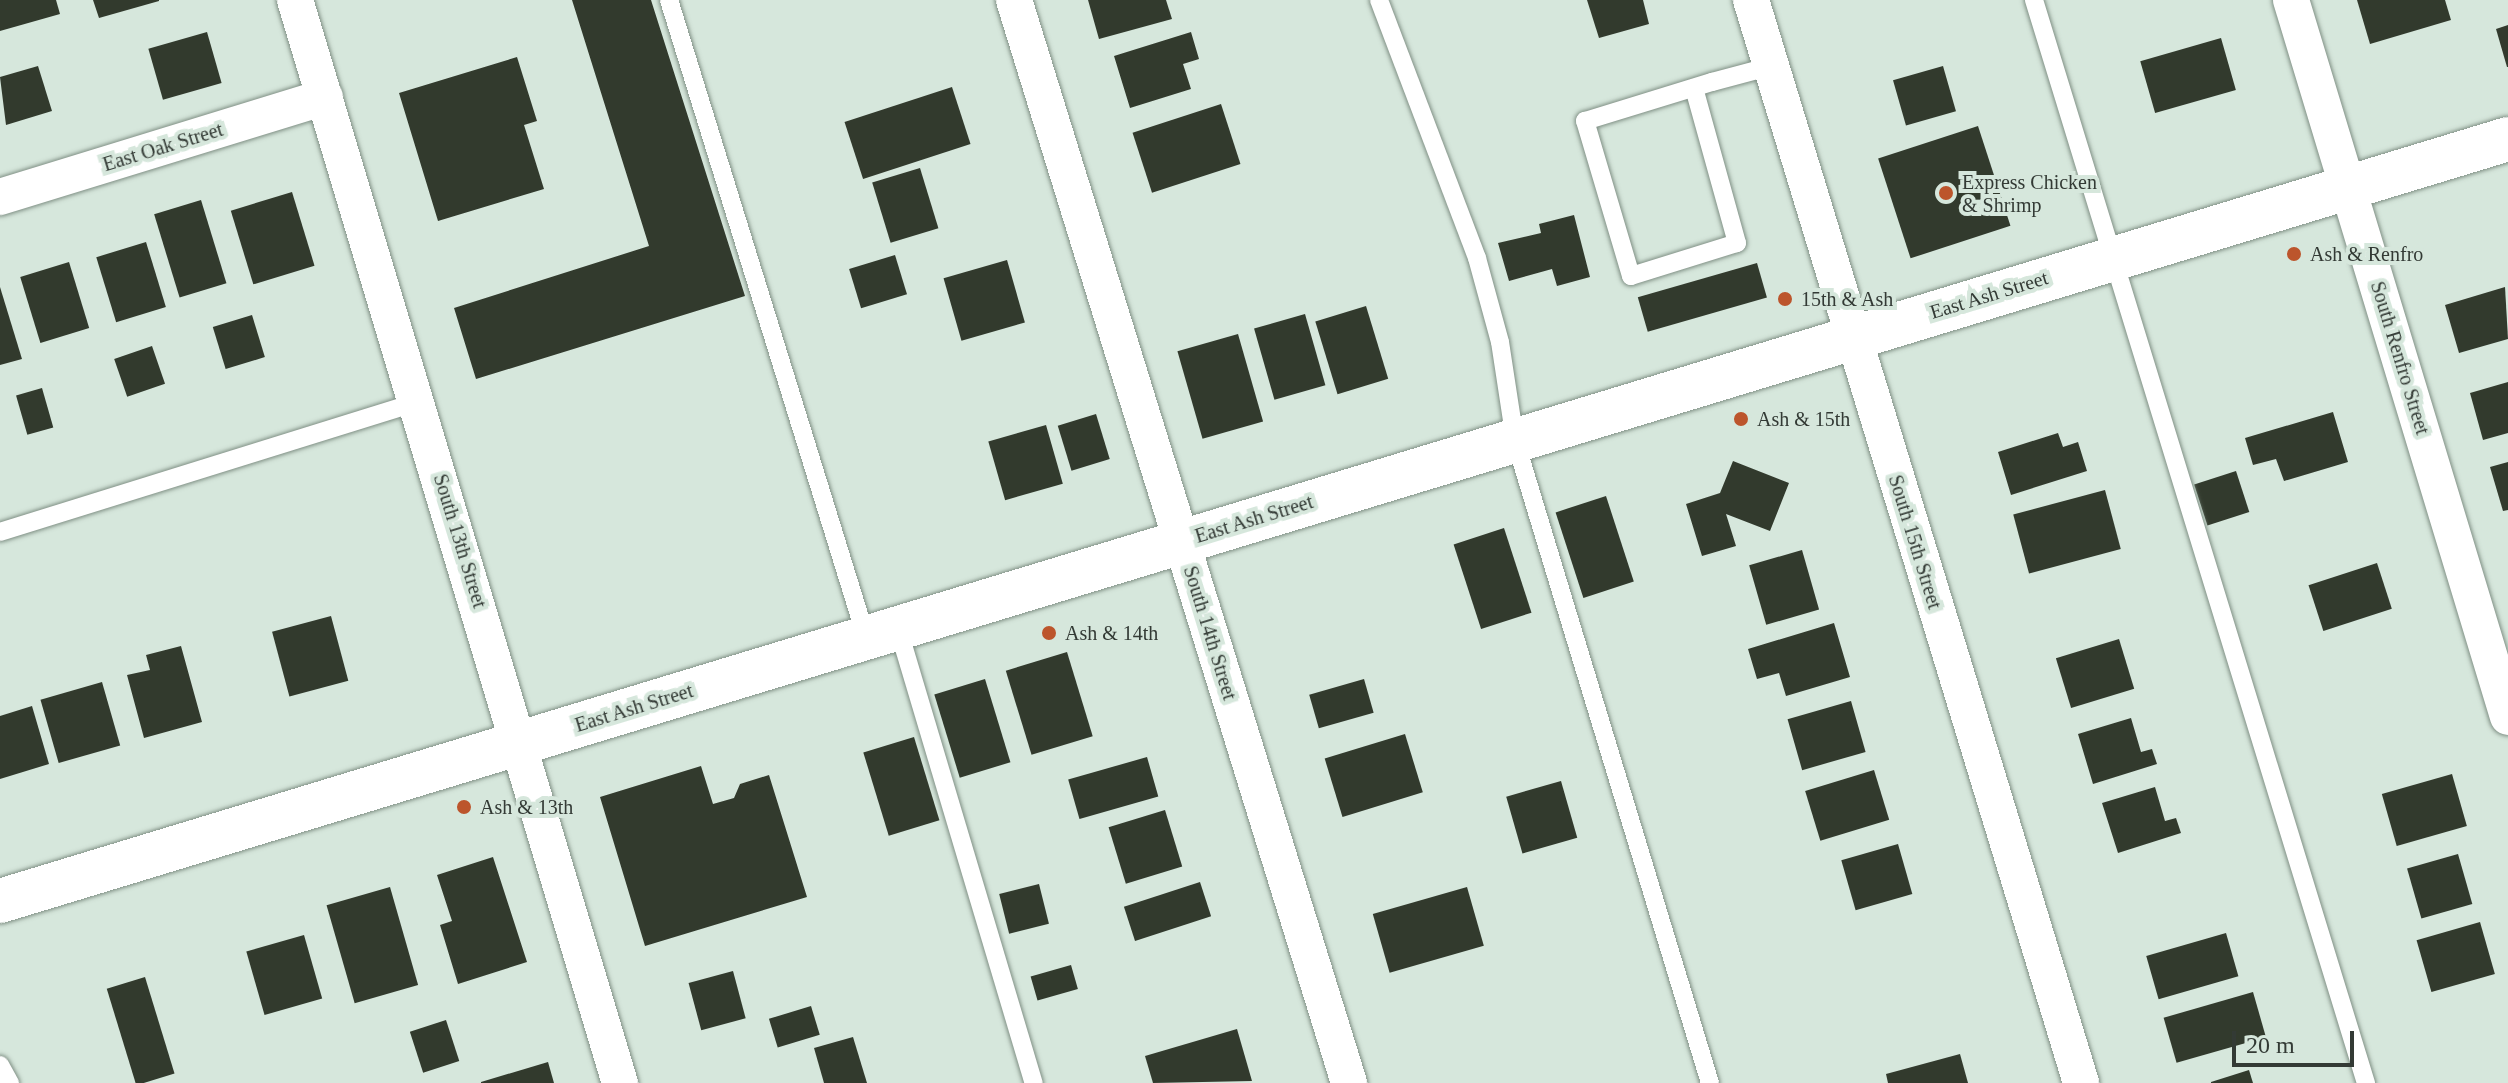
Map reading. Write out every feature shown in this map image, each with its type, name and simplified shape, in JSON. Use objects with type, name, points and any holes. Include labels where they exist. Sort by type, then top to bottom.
[{"type":"street","name":"South 13th Street","points":[[295,0],[620,1083]]},
{"type":"street","name":"South 14th Street","points":[[1014,0],[1349,1083]]},
{"type":"street","name":"South 15th Street","points":[[1751,0],[2081,1083]]},
{"type":"street","name":"South Renfro Street","points":[[2291,0],[2508,717]]},
{"type":"street","name":"East Oak Street","points":[[0,197],[325,97]]},
{"type":"street","name":"East Ash Street","points":[[0,901],[2508,139]]},
{"type":"lane","points":[[669,0],[1034,1083]]},
{"type":"lane","points":[[1379,0],[1477,258],[1500,342],[1515,440],[1710,1083]]},
{"type":"lane","points":[[2034,0],[2366,1083]]},
{"type":"lane","points":[[1694,88],[1737,243],[1685,263],[1631,276],[1585,121],[1694,88],[1772,66]]},
{"type":"lane","points":[[0,532],[417,402]]},
{"type":"lane","points":[[0,1065],[10,1083]]},
{"type":"building","points":[[0,0],[56,0],[60,14],[0,31]]},
{"type":"building","points":[[93,0],[159,0],[159,1],[99,18]]},
{"type":"building","points":[[572,0],[651,0],[745,296],[476,379],[454,308],[649,246]]},
{"type":"building","points":[[1088,0],[1166,0],[1172,19],[1099,39]]},
{"type":"building","points":[[1587,0],[1643,0],[1649,24],[1599,38]]},
{"type":"building","points":[[2357,0],[2445,0],[2451,20],[2370,44]]},
{"type":"building","points":[[2508,25],[2508,67],[2507,67],[2496,29]]},
{"type":"building","points":[[207,32],[222,83],[163,100],[148,49]]},
{"type":"building","points":[[1191,32],[1199,59],[1183,64],[1191,89],[1130,108],[1114,56]]},
{"type":"building","points":[[2221,38],[2236,90],[2155,113],[2140,61]]},
{"type":"building","points":[[517,57],[537,121],[524,125],[544,189],[438,221],[399,93]]},
{"type":"building","points":[[38,66],[52,111],[6,125],[0,77]]},
{"type":"building","points":[[1943,66],[1956,111],[1906,126],[1893,80]]},
{"type":"building","points":[[952,87],[971,144],[863,179],[845,122]]},
{"type":"building","points":[[1221,104],[1240,164],[1152,193],[1133,133]]},
{"type":"building","points":[[1978,126],[2010,226],[1911,258],[1878,158]]},
{"type":"building","points":[[920,168],[938,228],[891,243],[872,183]]},
{"type":"building","points":[[292,192],[315,266],[253,284],[231,211]]},
{"type":"building","points":[[201,200],[226,283],[180,298],[154,214]]},
{"type":"building","points":[[1574,215],[1590,277],[1557,286],[1552,269],[1509,281],[1498,243],[1541,233],[1539,224]]},
{"type":"building","points":[[146,242],[166,307],[116,322],[96,257]]},
{"type":"building","points":[[895,255],[907,294],[861,308],[849,269]]},
{"type":"building","points":[[1007,260],[1025,322],[961,341],[944,278]]},
{"type":"building","points":[[69,262],[89,328],[40,343],[20,277]]},
{"type":"building","points":[[1757,263],[1767,298],[1648,332],[1638,297]]},
{"type":"building","points":[[0,287],[22,359],[0,365]]},
{"type":"building","points":[[2505,287],[2508,339],[2459,353],[2445,305]]},
{"type":"building","points":[[1366,306],[1388,379],[1338,394],[1315,321]]},
{"type":"building","points":[[1305,314],[1325,385],[1274,400],[1254,329]]},
{"type":"building","points":[[252,315],[265,357],[226,369],[213,327]]},
{"type":"building","points":[[1238,334],[1263,421],[1203,439],[1177,351]]},
{"type":"building","points":[[152,346],[165,384],[127,397],[114,359]]},
{"type":"building","points":[[2508,382],[2508,433],[2483,440],[2470,393]]},
{"type":"building","points":[[42,388],[53,427],[27,435],[16,395]]},
{"type":"building","points":[[2333,412],[2348,462],[2284,481],[2276,459],[2253,465],[2245,438]]},
{"type":"building","points":[[1096,414],[1110,459],[1071,471],[1058,426]]},
{"type":"building","points":[[1046,425],[1063,484],[1005,500],[988,442]]},
{"type":"building","points":[[2058,433],[2063,447],[2078,442],[2087,471],[2011,495],[1998,452]]},
{"type":"building","points":[[1733,461],[1789,483],[1770,531],[1726,514],[1736,546],[1702,556],[1686,504],[1720,493]]},
{"type":"building","points":[[2508,462],[2508,510],[2503,511],[2490,467]]},
{"type":"building","points":[[2236,471],[2249,512],[2207,525],[2194,485]]},
{"type":"building","points":[[2105,490],[2121,549],[2029,574],[2013,515]]},
{"type":"building","points":[[1606,496],[1634,582],[1583,598],[1556,512]]},
{"type":"building","points":[[1504,528],[1532,613],[1481,629],[1454,544]]},
{"type":"building","points":[[1802,550],[1819,610],[1766,625],[1749,565]]},
{"type":"building","points":[[2377,563],[2392,609],[2323,631],[2309,585]]},
{"type":"building","points":[[331,616],[348,681],[289,697],[272,632]]},
{"type":"building","points":[[1834,623],[1850,677],[1786,696],[1779,673],[1757,679],[1748,649]]},
{"type":"building","points":[[2119,639],[2134,689],[2071,708],[2056,658]]},
{"type":"building","points":[[181,646],[202,722],[144,738],[127,675],[150,670],[146,655]]},
{"type":"building","points":[[1067,652],[1093,736],[1032,755],[1006,671]]},
{"type":"building","points":[[985,679],[1010,762],[960,778],[934,694]]},
{"type":"building","points":[[1364,679],[1374,713],[1319,728],[1309,695]]},
{"type":"building","points":[[102,682],[120,745],[59,763],[40,700]]},
{"type":"building","points":[[1851,701],[1866,752],[1802,770],[1788,719]]},
{"type":"building","points":[[32,706],[49,764],[0,779],[0,716]]},
{"type":"building","points":[[2131,718],[2141,752],[2152,749],[2157,764],[2093,784],[2078,734]]},
{"type":"building","points":[[1405,734],[1423,792],[1343,817],[1325,759]]},
{"type":"building","points":[[914,737],[939,820],[889,836],[863,752]]},
{"type":"building","points":[[1147,757],[1158,796],[1079,819],[1068,780]]},
{"type":"building","points":[[701,766],[713,804],[734,798],[740,784],[769,775],[807,897],[645,946],[600,797]]},
{"type":"building","points":[[1874,770],[1889,820],[1820,841],[1805,791]]},
{"type":"building","points":[[2452,774],[2467,826],[2397,846],[2382,794]]},
{"type":"building","points":[[1561,781],[1577,838],[1522,853],[1506,797]]},
{"type":"building","points":[[2155,787],[2165,821],[2176,818],[2181,833],[2118,853],[2102,803]]},
{"type":"building","points":[[1165,810],[1182,866],[1126,884],[1109,827]]},
{"type":"building","points":[[1898,844],[1912,894],[1856,910],[1841,860]]},
{"type":"building","points":[[2458,854],[2472,904],[2421,919],[2407,869]]},
{"type":"building","points":[[493,857],[527,962],[458,984],[440,925],[452,921],[437,875]]},
{"type":"building","points":[[1200,882],[1211,916],[1135,941],[1124,907]]},
{"type":"building","points":[[1039,884],[1049,924],[1009,934],[999,894]]},
{"type":"building","points":[[390,887],[418,985],[355,1003],[327,905]]},
{"type":"building","points":[[1467,887],[1484,946],[1390,973],[1373,914]]},
{"type":"building","points":[[2480,922],[2495,974],[2431,992],[2417,940]]},
{"type":"building","points":[[2226,933],[2238,976],[2159,999],[2146,956]]},
{"type":"building","points":[[304,935],[322,998],[265,1015],[246,952]]},
{"type":"building","points":[[1071,965],[1078,989],[1038,1001],[1031,977]]},
{"type":"building","points":[[733,971],[746,1018],[701,1030],[689,983]]},
{"type":"building","points":[[145,977],[175,1074],[136,1083],[107,989]]},
{"type":"building","points":[[2253,992],[2266,1037],[2177,1063],[2164,1018]]},
{"type":"building","points":[[811,1006],[820,1035],[778,1048],[769,1019]]},
{"type":"building","points":[[446,1020],[459,1061],[423,1073],[410,1032]]},
{"type":"building","points":[[1237,1029],[1252,1081],[1153,1083],[1145,1056]]},
{"type":"building","points":[[853,1037],[867,1083],[824,1083],[814,1048]]},
{"type":"building","points":[[1960,1054],[1968,1083],[1888,1083],[1886,1074]]},
{"type":"building","points":[[548,1062],[554,1083],[481,1083],[481,1082]]},
{"type":"building","points":[[2249,1070],[2253,1083],[2211,1083],[2211,1082]]},
{"type":"place","name":"Express Chicken & Shrimp","points":[[1946,193]]},
{"type":"place","name":"Ash & Renfro","points":[[2294,254]]},
{"type":"place","name":"15th & Ash","points":[[1785,299]]},
{"type":"place","name":"Ash & 15th","points":[[1741,419]]},
{"type":"place","name":"Ash & 14th","points":[[1049,633]]},
{"type":"place","name":"Ash & 13th","points":[[464,807]]}]
